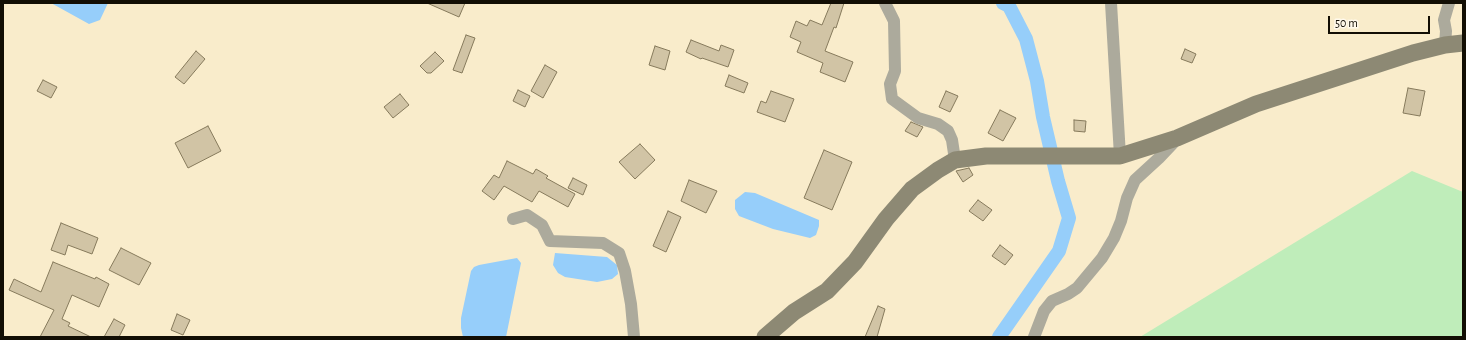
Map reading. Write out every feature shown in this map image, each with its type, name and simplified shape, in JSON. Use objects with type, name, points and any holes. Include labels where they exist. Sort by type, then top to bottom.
[{"type":"street","points":[[885,3],[894,21],[895,71],[890,84],[892,99],[918,118],[938,124],[948,131],[952,140],[955,160]]},
{"type":"street","points":[[1111,3],[1120,156]]},
{"type":"street","points":[[1445,45],[1446,31],[1444,20],[1449,3]]},
{"type":"street","points":[[766,337],[794,312],[827,291],[854,262],[886,219],[912,189],[938,170],[955,160],[986,156],[1120,156],[1178,138],[1256,104],[1413,53],[1445,45],[1463,43]]},
{"type":"street","points":[[1034,337],[1044,311],[1052,301],[1077,288],[1102,258],[1114,238],[1127,198],[1135,180],[1178,138]]},
{"type":"street","points":[[513,219],[527,215],[542,225],[550,241],[603,243],[619,254],[626,271],[634,337]]},
{"type":"green space","points":[[1412,171],[1463,192],[1463,337],[1140,337]]},
{"type":"water","points":[[51,3],[108,3],[100,20],[89,24]]},
{"type":"water","points":[[745,192],[755,193],[819,220],[816,235],[810,238],[773,229],[739,216],[735,209],[735,200]]},
{"type":"water","points":[[555,253],[607,257],[617,265],[618,274],[612,279],[597,282],[565,277],[558,273],[553,265]]},
{"type":"water","points":[[517,258],[521,263],[506,337],[463,337],[461,318],[471,271],[474,267],[479,265]]},
{"type":"building","points":[[427,3],[465,3],[459,17]]},
{"type":"building","points":[[831,3],[844,3],[836,28],[834,27],[825,51],[853,62],[845,82],[820,72],[823,63],[797,52],[801,42],[790,37],[796,21],[807,26],[810,20],[822,25]]},
{"type":"building","points":[[466,35],[475,38],[462,73],[453,70]]},
{"type":"building","points":[[691,40],[719,51],[721,45],[734,50],[728,67],[702,58],[701,59],[686,52]]},
{"type":"building","points":[[655,46],[670,51],[665,70],[649,65]]},
{"type":"building","points":[[1185,49],[1196,54],[1192,63],[1181,59]]},
{"type":"building","points":[[196,51],[205,59],[184,84],[175,77]]},
{"type":"building","points":[[435,52],[444,61],[431,73],[427,73],[420,66]]},
{"type":"building","points":[[545,65],[557,72],[543,98],[531,91]]},
{"type":"building","points":[[729,75],[748,83],[744,93],[725,86]]},
{"type":"building","points":[[43,80],[57,87],[51,98],[37,91]]},
{"type":"building","points":[[1408,88],[1425,91],[1420,116],[1403,113]]},
{"type":"building","points":[[518,90],[530,96],[525,107],[513,101]]},
{"type":"building","points":[[771,91],[794,99],[785,122],[757,112],[761,101],[766,103]]},
{"type":"building","points":[[946,91],[958,96],[950,112],[939,107]]},
{"type":"building","points":[[400,94],[409,105],[393,118],[384,107]]},
{"type":"building","points":[[1000,110],[1016,118],[1003,141],[988,133]]},
{"type":"building","points":[[1074,120],[1086,121],[1085,132],[1074,131]]},
{"type":"building","points":[[911,122],[923,127],[917,137],[905,131]]},
{"type":"building","points":[[208,126],[221,151],[188,168],[175,143]]},
{"type":"building","points":[[640,144],[655,160],[635,179],[619,162]]},
{"type":"building","points":[[824,150],[852,162],[832,210],[804,198]]},
{"type":"building","points":[[507,161],[533,174],[536,169],[548,176],[546,178],[575,194],[568,207],[539,191],[532,202],[504,186],[494,200],[482,191],[494,175],[499,178]]},
{"type":"building","points":[[969,168],[973,175],[963,182],[956,171]]},
{"type":"building","points":[[573,178],[587,185],[583,195],[568,188]]},
{"type":"building","points":[[689,180],[717,191],[706,213],[681,201]]},
{"type":"building","points":[[978,200],[992,210],[983,221],[969,211]]},
{"type":"building","points":[[668,211],[681,217],[666,252],[653,246]]},
{"type":"building","points":[[61,223],[98,238],[92,254],[68,245],[65,255],[51,250]]},
{"type":"building","points":[[1000,245],[1013,255],[1005,265],[992,256]]},
{"type":"building","points":[[121,248],[151,263],[139,285],[109,270]]},
{"type":"building","points":[[53,262],[95,279],[96,277],[109,284],[99,307],[72,295],[62,319],[70,323],[68,326],[91,337],[40,337],[54,310],[9,290],[14,279],[41,292]]},
{"type":"building","points":[[878,306],[885,309],[877,337],[865,337]]},
{"type":"building","points":[[177,314],[190,320],[183,335],[171,330]]},
{"type":"building","points":[[114,319],[125,325],[119,337],[104,337]]},
{"type":"waterway","points":[[999,337],[1059,251],[1069,218],[1058,181],[1043,117],[1037,81],[1026,39],[1009,6],[1003,3]]}]
